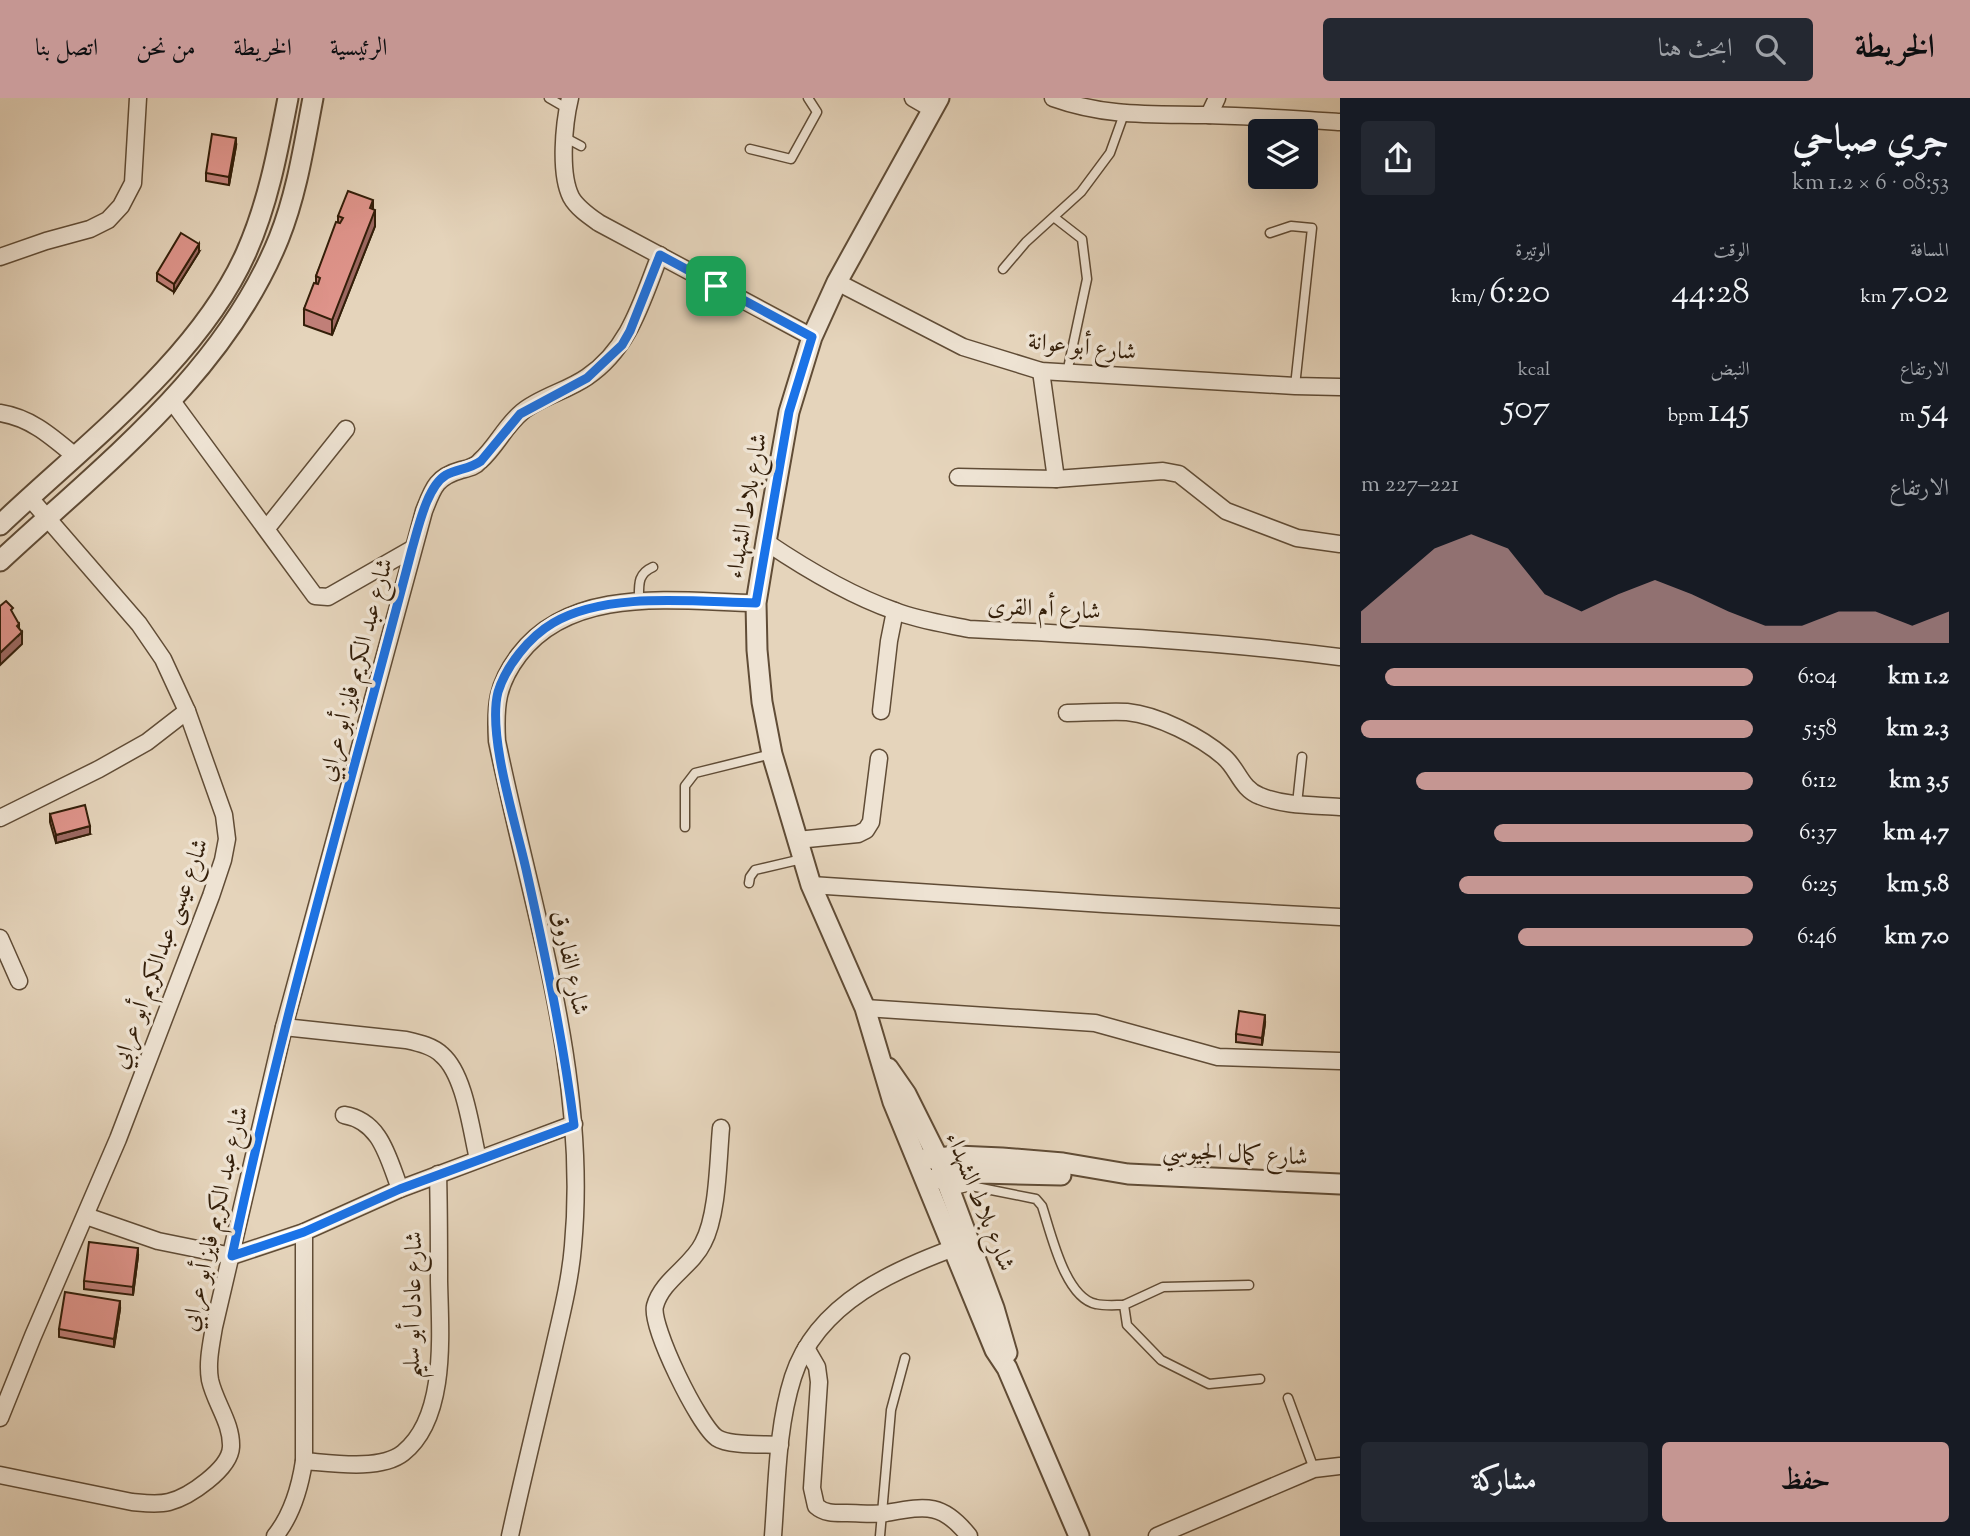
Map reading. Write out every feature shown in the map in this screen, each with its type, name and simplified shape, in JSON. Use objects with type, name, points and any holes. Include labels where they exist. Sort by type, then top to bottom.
[{"type":"street","points":[[0,257],[90,229],[108,220],[121,206],[133,183],[138,98]]},
{"type":"street","points":[[0,525],[160,374],[227,288],[245,254],[261,213],[288,98]]},
{"type":"street","points":[[0,561],[172,401],[211,355],[247,304],[280,236],[292,198],[313,98]]},
{"type":"street","points":[[913,98],[935,104]]},
{"type":"street","points":[[1053,98],[1103,112],[1124,114],[1340,121]]},
{"type":"street","points":[[1209,115],[1217,98]]},
{"type":"street","points":[[569,104],[564,171],[572,198],[582,211],[599,223],[812,337]]},
{"type":"street","name":"شارع بلاط الشهداء","points":[[935,104],[837,282],[812,337],[789,412],[756,603],[762,702],[772,754],[811,885],[865,1008],[883,1062],[895,1075],[906,1094],[961,1246],[1003,1337],[1007,1351],[1007,1368],[1079,1536]]},
{"type":"street","name":"شارع عبد الكريم فايز أبو عرابي","points":[[0,1475],[153,1504],[169,1502],[188,1493],[207,1481],[225,1462],[232,1445],[229,1427],[210,1381],[209,1354],[256,1139],[284,1027],[412,549],[433,488],[447,474],[474,467],[520,414],[587,378],[610,358],[630,331],[660,255]]},
{"type":"street","name":"شارع أبو عوانة","points":[[837,282],[963,347],[1041,371],[1340,387]]},
{"type":"street","points":[[1041,371],[1056,479]]},
{"type":"street","points":[[172,401],[315,596],[328,597],[412,549]]},
{"type":"street","points":[[0,412],[15,415],[40,426],[75,456]]},
{"type":"street","points":[[267,528],[346,429]]},
{"type":"street","points":[[958,477],[1056,479],[1163,471],[1179,474],[1226,511],[1297,538],[1340,544]]},
{"type":"street","name":"شارع عيسى عبدالكريم أبو عرابي","points":[[0,1418],[118,1139],[223,860],[227,839],[224,815],[187,711],[163,659],[139,624],[29,497]]},
{"type":"street","name":"شارع أم القرى","points":[[766,542],[813,573],[895,611],[969,629],[1157,638],[1340,657]]},
{"type":"street","name":"شارع الفاروق","points":[[510,1536],[561,1318],[573,1248],[576,1191],[574,1125],[565,1057],[497,741],[498,693],[508,670],[530,641],[552,623],[639,601],[756,603]]},
{"type":"street","points":[[881,711],[895,611]]},
{"type":"street","points":[[0,818],[147,742],[187,711]]},
{"type":"street","points":[[1067,713],[1129,712],[1188,732],[1227,760],[1245,787],[1258,796],[1297,804],[1340,807]]},
{"type":"street","points":[[800,849],[866,830],[871,822],[879,758]]},
{"type":"street","points":[[811,885],[1340,917]]},
{"type":"street","points":[[0,938],[19,981]]},
{"type":"street","points":[[865,1008],[1095,1023],[1219,1057],[1340,1061]]},
{"type":"street","points":[[284,1027],[407,1040],[421,1043],[441,1054],[455,1070],[478,1159]]},
{"type":"street","points":[[344,1115],[359,1117],[370,1126],[382,1142],[400,1189]]},
{"type":"street","points":[[86,1216],[158,1241],[232,1256],[304,1232],[400,1189],[574,1125]]},
{"type":"street","points":[[722,1128],[708,1232],[691,1262],[670,1282],[658,1299],[654,1317],[664,1346],[694,1406],[714,1436],[724,1442],[780,1446]]},
{"type":"street","name":"شارع كمال الجيوسي","points":[[928,1158],[991,1157],[1063,1163],[1128,1174]]},
{"type":"street","name":"شارع كمال الجيوسي","points":[[940,1183],[980,1173],[1098,1176],[1128,1174],[1340,1184]]},
{"type":"street","name":"شارع عادل أبو سليم","points":[[304,1461],[350,1465],[386,1461],[402,1454],[416,1438],[427,1417],[440,1363],[438,1174]]},
{"type":"street","points":[[281,1533],[300,1485],[304,1461],[304,1232]]},
{"type":"street","points":[[773,1536],[780,1446],[793,1376],[806,1348],[831,1317],[858,1293],[897,1271],[961,1246]]},
{"type":"street","points":[[806,1348],[817,1367],[819,1382],[812,1488],[814,1503],[819,1509],[824,1512],[883,1514],[911,1507],[936,1508],[957,1521],[969,1536]]},
{"type":"street","points":[[1157,1536],[1314,1469],[1340,1466]]},
{"type":"lane","points":[[549,98],[569,104]]},
{"type":"lane","points":[[750,149],[791,159],[817,112],[808,98]]},
{"type":"lane","points":[[1003,269],[1026,242],[1081,192],[1110,153],[1124,114]]},
{"type":"lane","points":[[566,138],[582,146]]},
{"type":"lane","points":[[1055,218],[1082,239],[1086,261],[1087,279],[1068,373]]},
{"type":"lane","points":[[1270,233],[1291,226],[1312,228],[1295,386]]},
{"type":"lane","points":[[639,601],[640,577],[653,567]]},
{"type":"lane","points":[[685,827],[685,786],[695,773],[772,754]]},
{"type":"lane","points":[[1297,804],[1302,757]]},
{"type":"lane","points":[[749,883],[755,870],[800,849]]},
{"type":"lane","points":[[940,1183],[971,1185],[1040,1202],[1066,1275],[1078,1293],[1094,1304],[1124,1305],[1163,1287],[1249,1284]]},
{"type":"lane","points":[[1124,1305],[1127,1325],[1161,1360],[1209,1384],[1259,1380]]},
{"type":"lane","points":[[880,1536],[891,1410],[905,1357]]},
{"type":"lane","points":[[1289,1398],[1314,1469]]},
{"type":"building","points":[[212,134],[236,138],[229,177],[206,173]]},
{"type":"building","points":[[348,191],[373,200],[370,208],[375,210],[332,320],[304,309],[314,283],[318,284],[320,278],[316,276],[336,222],[340,223],[343,218],[338,216]]},
{"type":"building","points":[[181,233],[199,244],[174,284],[157,273]]},
{"type":"building","points":[[6,601],[13,608],[11,610],[19,624],[17,626],[22,632],[0,653],[0,606]]},
{"type":"building","points":[[85,805],[90,826],[56,835],[50,814]]},
{"type":"building","points":[[1239,1011],[1265,1015],[1262,1038],[1236,1034]]},
{"type":"building","points":[[89,1242],[138,1248],[133,1287],[84,1281]]},
{"type":"building","points":[[65,1292],[120,1301],[114,1339],[59,1329]]},
{"type":"route","points":[[660,255],[716,286],[812,337],[789,412],[756,603],[639,601],[608,604],[579,611],[552,623],[530,641],[508,670],[498,693],[497,741],[547,965],[565,1057],[574,1125],[400,1189],[304,1232],[232,1256],[256,1139],[284,1027],[412,549],[433,488],[447,474],[474,467],[529,407],[587,378],[610,358],[630,331],[660,255]]}]
